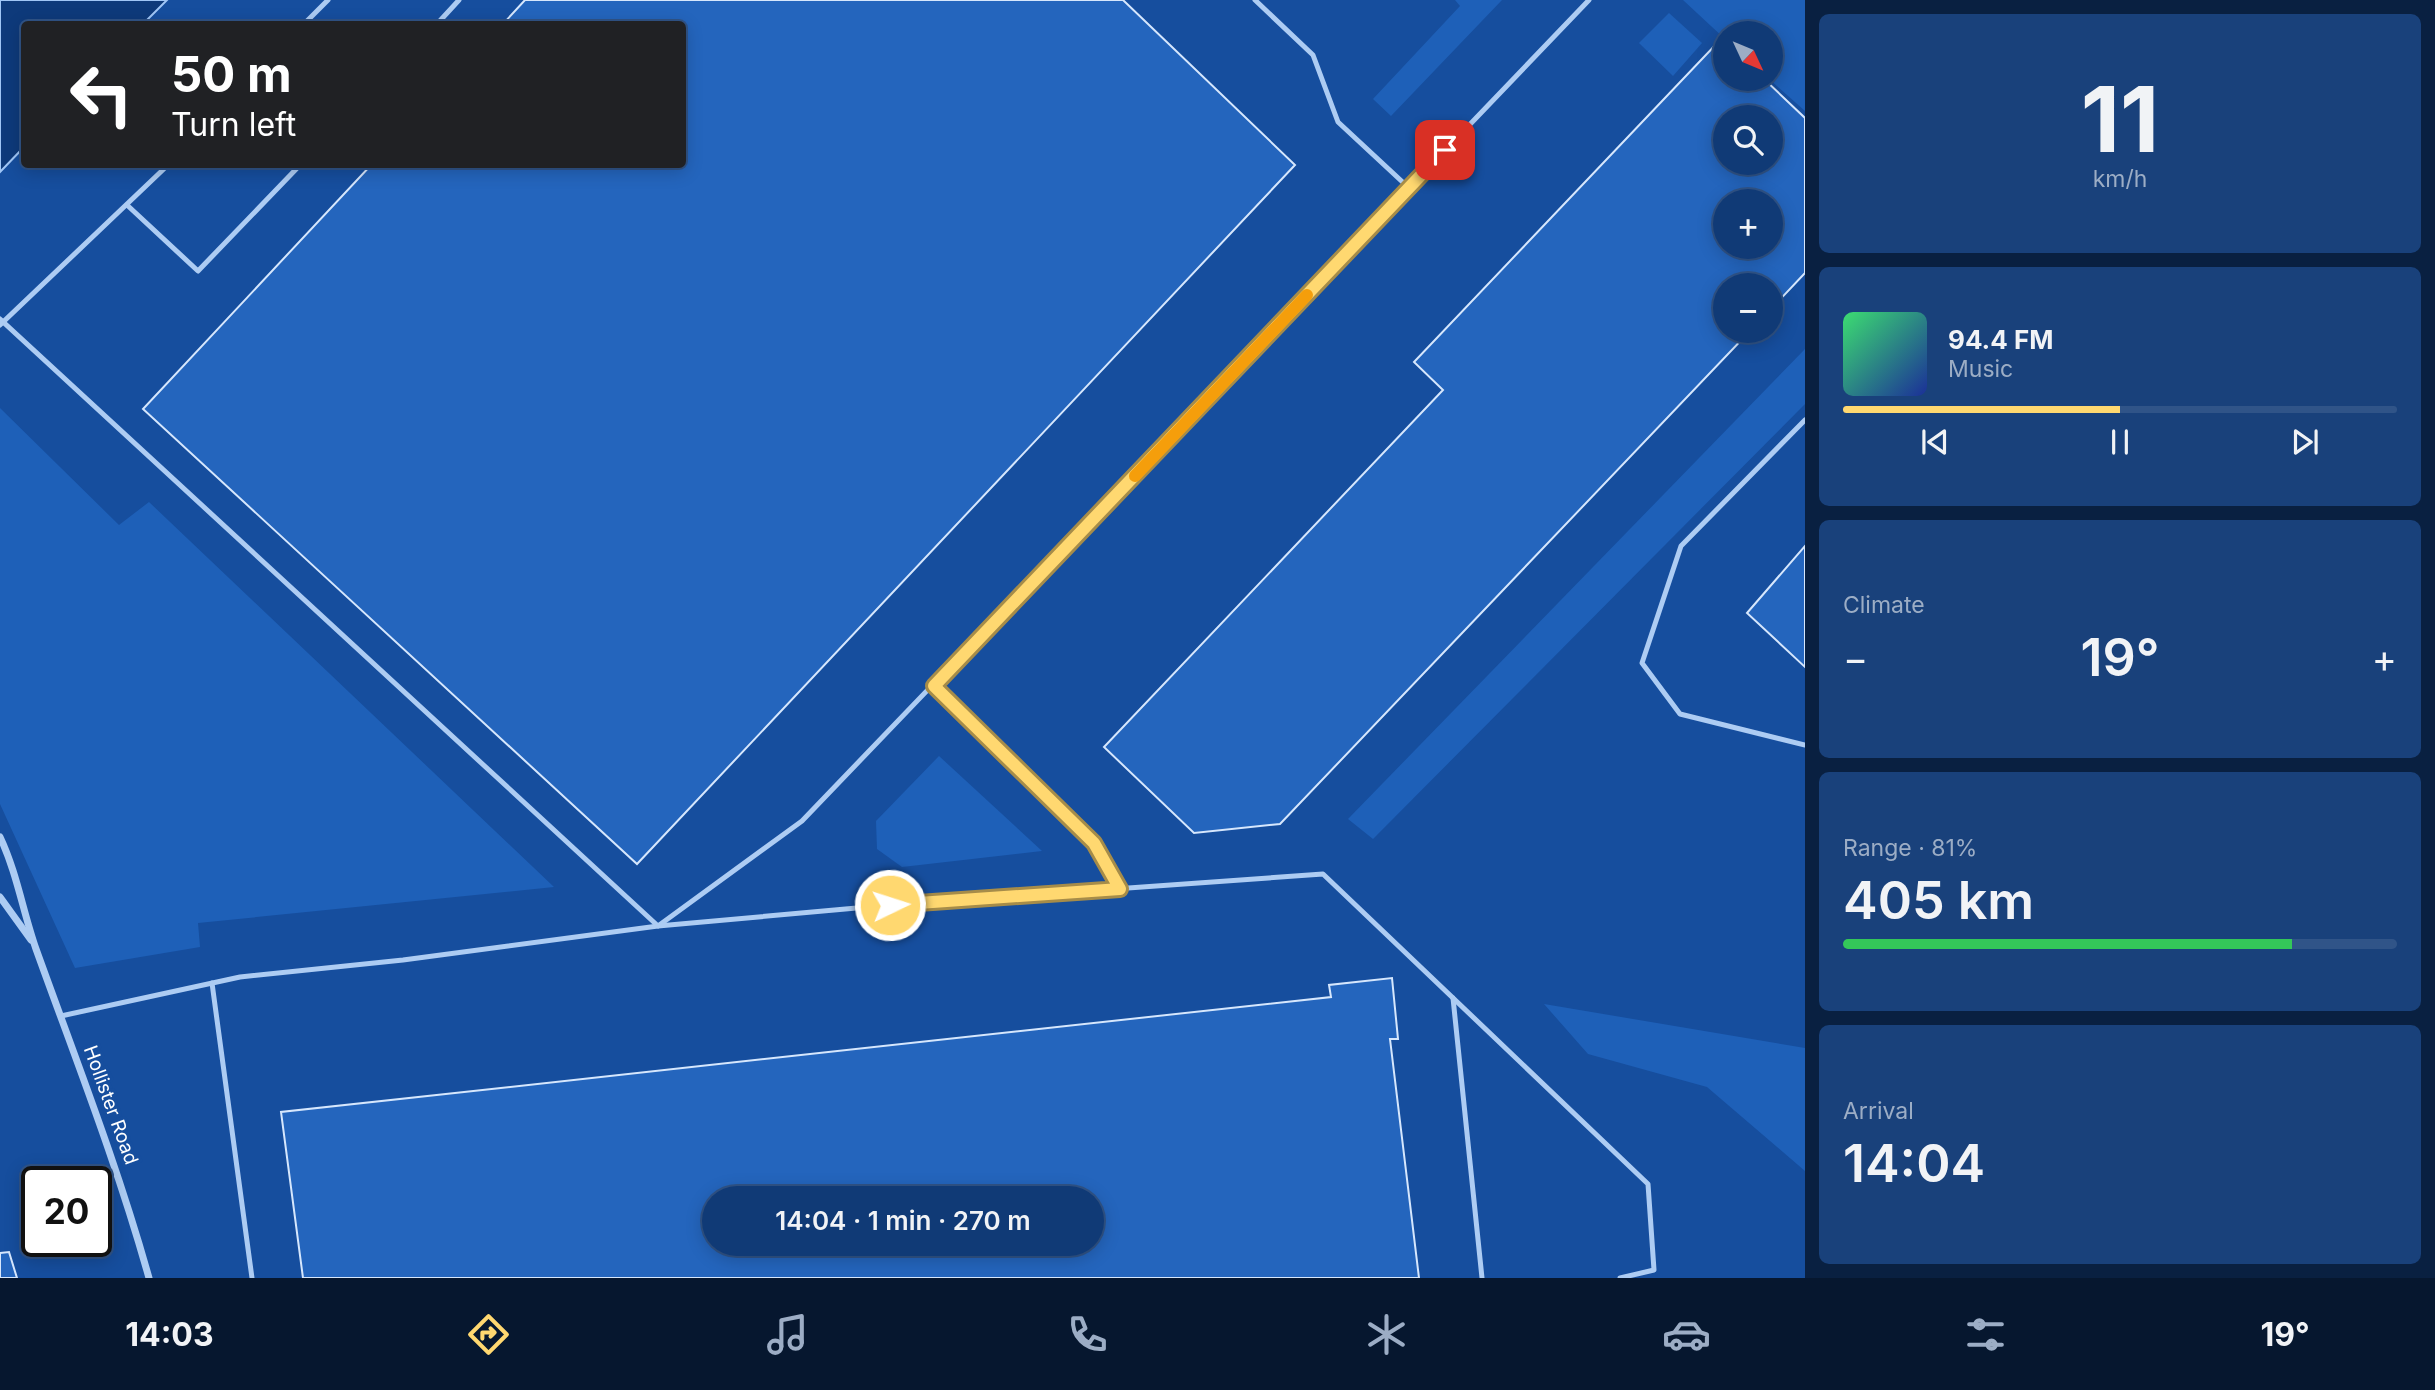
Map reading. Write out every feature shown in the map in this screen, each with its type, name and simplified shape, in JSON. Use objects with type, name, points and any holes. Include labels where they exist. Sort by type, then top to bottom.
[{"type":"street","name":"Hollister Road","points":[[0,837],[12,862],[35,946],[122,1182],[149,1278]]},
{"type":"street","name":"Hollister Road","points":[[0,897],[35,946]]},
{"type":"lane","points":[[307,21],[327,0]]},
{"type":"lane","points":[[440,21],[459,0]]},
{"type":"lane","points":[[1255,0],[1313,55],[1338,122],[1409,188]]},
{"type":"lane","points":[[658,926],[802,821],[1589,0]]},
{"type":"lane","points":[[165,168],[1,322],[658,926]]},
{"type":"lane","points":[[127,205],[198,271],[298,168]]},
{"type":"lane","points":[[1805,419],[1681,546],[1642,663],[1680,714],[1805,745]]},
{"type":"lane","points":[[934,686],[1094,843],[1120,889]]},
{"type":"lane","points":[[61,1016],[240,977],[404,960],[658,926],[1323,874],[1648,1184],[1654,1270],[1620,1278]]},
{"type":"lane","points":[[212,983],[252,1278]]},
{"type":"lane","points":[[1453,998],[1482,1278]]},
{"type":"shaded area","points":[[0,0],[167,0],[146,21],[21,21],[21,150],[0,172]]},
{"type":"shaded area","points":[[1455,0],[1502,0],[1391,116],[1373,99],[1460,6]]},
{"type":"shaded area","points":[[1683,0],[1805,0],[1805,111],[1782,91],[1783,21],[1713,21],[1713,28]]},
{"type":"shaded area","points":[[1669,13],[1702,43],[1673,76],[1639,43]]},
{"type":"shaded area","points":[[1805,349],[1805,404],[1373,839],[1348,819]]},
{"type":"shaded area","points":[[0,408],[119,525],[149,502],[554,887],[198,923],[200,947],[75,968],[0,804]]},
{"type":"shaded area","points":[[939,756],[1042,851],[902,867],[877,849],[876,821]]},
{"type":"shaded area","points":[[1544,1004],[1805,1048],[1805,1171],[1707,1087],[1588,1054]]},
{"type":"building","points":[[525,0],[1123,0],[1295,165],[637,864],[143,409],[368,168],[686,168],[686,21],[506,21]]},
{"type":"building","points":[[1713,47],[1713,91],[1777,91],[1805,118],[1805,273],[1783,296],[1783,273],[1713,273],[1713,343],[1739,343],[1280,824],[1194,833],[1104,747],[1443,390],[1414,362]]},
{"type":"building","points":[[1805,546],[1805,667],[1747,613]]},
{"type":"building","points":[[1392,978],[1398,1039],[1390,1039],[1419,1278],[303,1278],[281,1112],[1331,997],[1329,985]]},
{"type":"building","points":[[9,1252],[17,1278],[0,1278],[0,1253]]},
{"type":"slow traffic","points":[[1135,476],[1307,295]]},
{"type":"route","points":[[890,905],[1120,889],[1094,843],[934,686],[1445,150]]}]
